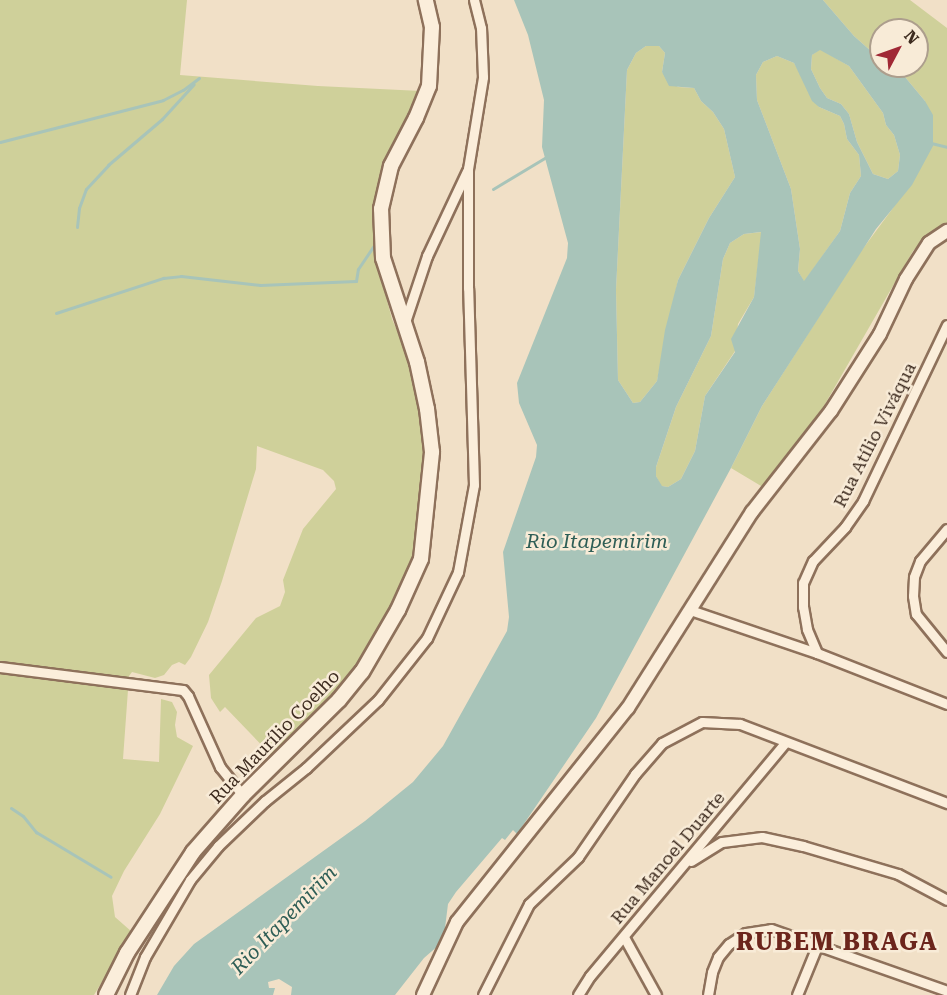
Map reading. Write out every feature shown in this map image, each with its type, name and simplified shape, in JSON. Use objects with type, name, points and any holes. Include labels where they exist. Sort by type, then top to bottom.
[{"type":"main road","name":"Rua Maurílio Coelho","points":[[106,995],[127,953],[193,852],[243,795],[339,700],[362,672],[398,610],[421,559],[432,452],[427,409],[417,362],[383,258],[381,209],[391,166],[416,118],[429,86],[432,27],[426,0]]},
{"type":"street","points":[[130,995],[145,957],[190,880],[218,846],[265,801],[306,768],[378,700],[427,638],[458,572],[474,485],[468,288],[468,169],[483,77],[481,28],[474,0]]},
{"type":"street","points":[[404,324],[427,256],[468,169]]},
{"type":"street","points":[[423,995],[458,922],[526,833],[628,708],[752,512],[831,411],[880,334],[906,279],[930,243],[947,231]]},
{"type":"street","name":"Rua Atílio Viváqua","points":[[817,653],[807,629],[802,607],[803,583],[813,561],[845,527],[864,501],[947,325]]},
{"type":"street","points":[[947,529],[920,561],[914,578],[913,596],[916,614],[947,652]]},
{"type":"street","points":[[690,609],[817,653],[947,704]]},
{"type":"street","points":[[0,666],[183,690],[188,696],[219,767],[243,795]]},
{"type":"street","points":[[483,995],[529,904],[578,857],[635,774],[662,743],[702,722],[740,724],[947,803]]},
{"type":"street","name":"Rua Manoel Duarte","points":[[578,995],[785,743]]},
{"type":"street","points":[[684,866],[722,842],[762,837],[803,846],[898,874],[947,900]]},
{"type":"street","points":[[708,995],[712,972],[718,957],[729,944],[746,933],[771,929],[880,966],[947,992]]},
{"type":"street","points":[[624,937],[656,995]]},
{"type":"street","points":[[797,995],[817,946]]},
{"type":"green space","points":[[0,0],[187,0],[180,75],[318,86],[421,91],[379,182],[375,232],[377,263],[392,319],[412,365],[425,447],[417,547],[413,564],[374,639],[346,681],[285,747],[272,756],[225,707],[220,712],[211,698],[209,675],[256,618],[280,606],[285,592],[283,580],[303,529],[336,489],[334,481],[323,470],[257,446],[256,469],[222,581],[208,622],[191,657],[185,665],[179,662],[172,665],[164,675],[155,678],[132,672],[129,676],[123,759],[159,762],[161,699],[172,702],[177,712],[175,725],[177,737],[193,746],[160,814],[124,871],[112,896],[115,917],[132,932],[94,995],[0,995]]},
{"type":"green space","points":[[823,0],[910,0],[947,28],[947,225],[929,234],[913,251],[813,425],[766,489],[731,468],[762,406],[859,254],[893,208],[925,101],[906,78],[929,78],[929,18],[869,18],[869,49],[854,36]]},
{"type":"green space","points":[[646,46],[659,46],[665,53],[662,72],[678,87],[694,88],[701,101],[713,112],[724,129],[735,177],[709,218],[678,280],[657,381],[640,402],[633,403],[618,380],[616,290],[627,70],[636,53]]},
{"type":"green space","points":[[820,49],[849,66],[883,113],[886,125],[894,135],[900,155],[898,171],[888,179],[873,174],[857,142],[849,114],[841,104],[827,98],[820,88],[811,69],[812,55]]},
{"type":"green space","points":[[777,56],[794,63],[819,107],[840,116],[847,139],[859,155],[861,176],[850,193],[840,231],[804,282],[798,271],[800,249],[791,189],[757,100],[756,75],[763,62]]},
{"type":"green space","points":[[762,232],[754,297],[738,324],[735,351],[705,396],[695,451],[681,479],[668,487],[661,486],[656,476],[656,467],[676,407],[711,336],[723,259],[730,243],[744,234]]},
{"type":"water","name":"Rio Itapemirim","points":[[514,0],[823,0],[854,36],[869,49],[869,78],[906,78],[925,101],[933,115],[933,146],[912,185],[876,229],[762,406],[596,718],[517,834],[513,830],[505,840],[502,838],[456,892],[448,904],[444,936],[439,945],[424,958],[395,995],[291,995],[292,987],[279,979],[268,982],[269,988],[275,988],[273,995],[157,995],[174,966],[194,944],[365,821],[413,782],[443,746],[507,631],[509,617],[503,552],[536,457],[537,445],[519,403],[517,383],[567,258],[568,243],[542,147],[544,100],[528,35]],"holes":[[[646,46],[659,46],[665,53],[662,72],[669,86],[694,88],[701,101],[713,112],[724,129],[735,177],[709,218],[678,280],[665,330],[657,381],[640,402],[633,403],[618,380],[616,290],[627,70],[636,53]],[[820,50],[849,66],[883,113],[886,125],[894,135],[900,155],[898,171],[888,179],[873,174],[857,142],[849,114],[841,104],[827,98],[820,88],[811,69],[812,55]],[[777,56],[794,63],[812,101],[819,107],[840,116],[847,139],[859,155],[861,176],[850,193],[840,231],[804,281],[798,271],[800,249],[791,189],[757,100],[756,75],[763,62]],[[761,232],[754,297],[731,339],[735,352],[705,396],[695,451],[681,479],[668,487],[662,486],[656,476],[656,467],[676,407],[711,336],[723,259],[730,243],[744,234]]]},
{"type":"waterway","points":[[0,142],[163,100],[183,90],[199,78]]},
{"type":"waterway","points":[[77,227],[79,208],[86,189],[108,165],[162,119],[194,84]]},
{"type":"waterway","points":[[931,143],[947,147]]},
{"type":"waterway","points":[[493,189],[548,156]]},
{"type":"waterway","points":[[56,313],[163,278],[181,276],[260,285],[356,281],[358,269],[373,247]]},
{"type":"waterway","points":[[11,808],[23,816],[36,832],[111,877]]},
{"type":"district","name":"RUBEM BRAGA","points":[[837,943]]}]
